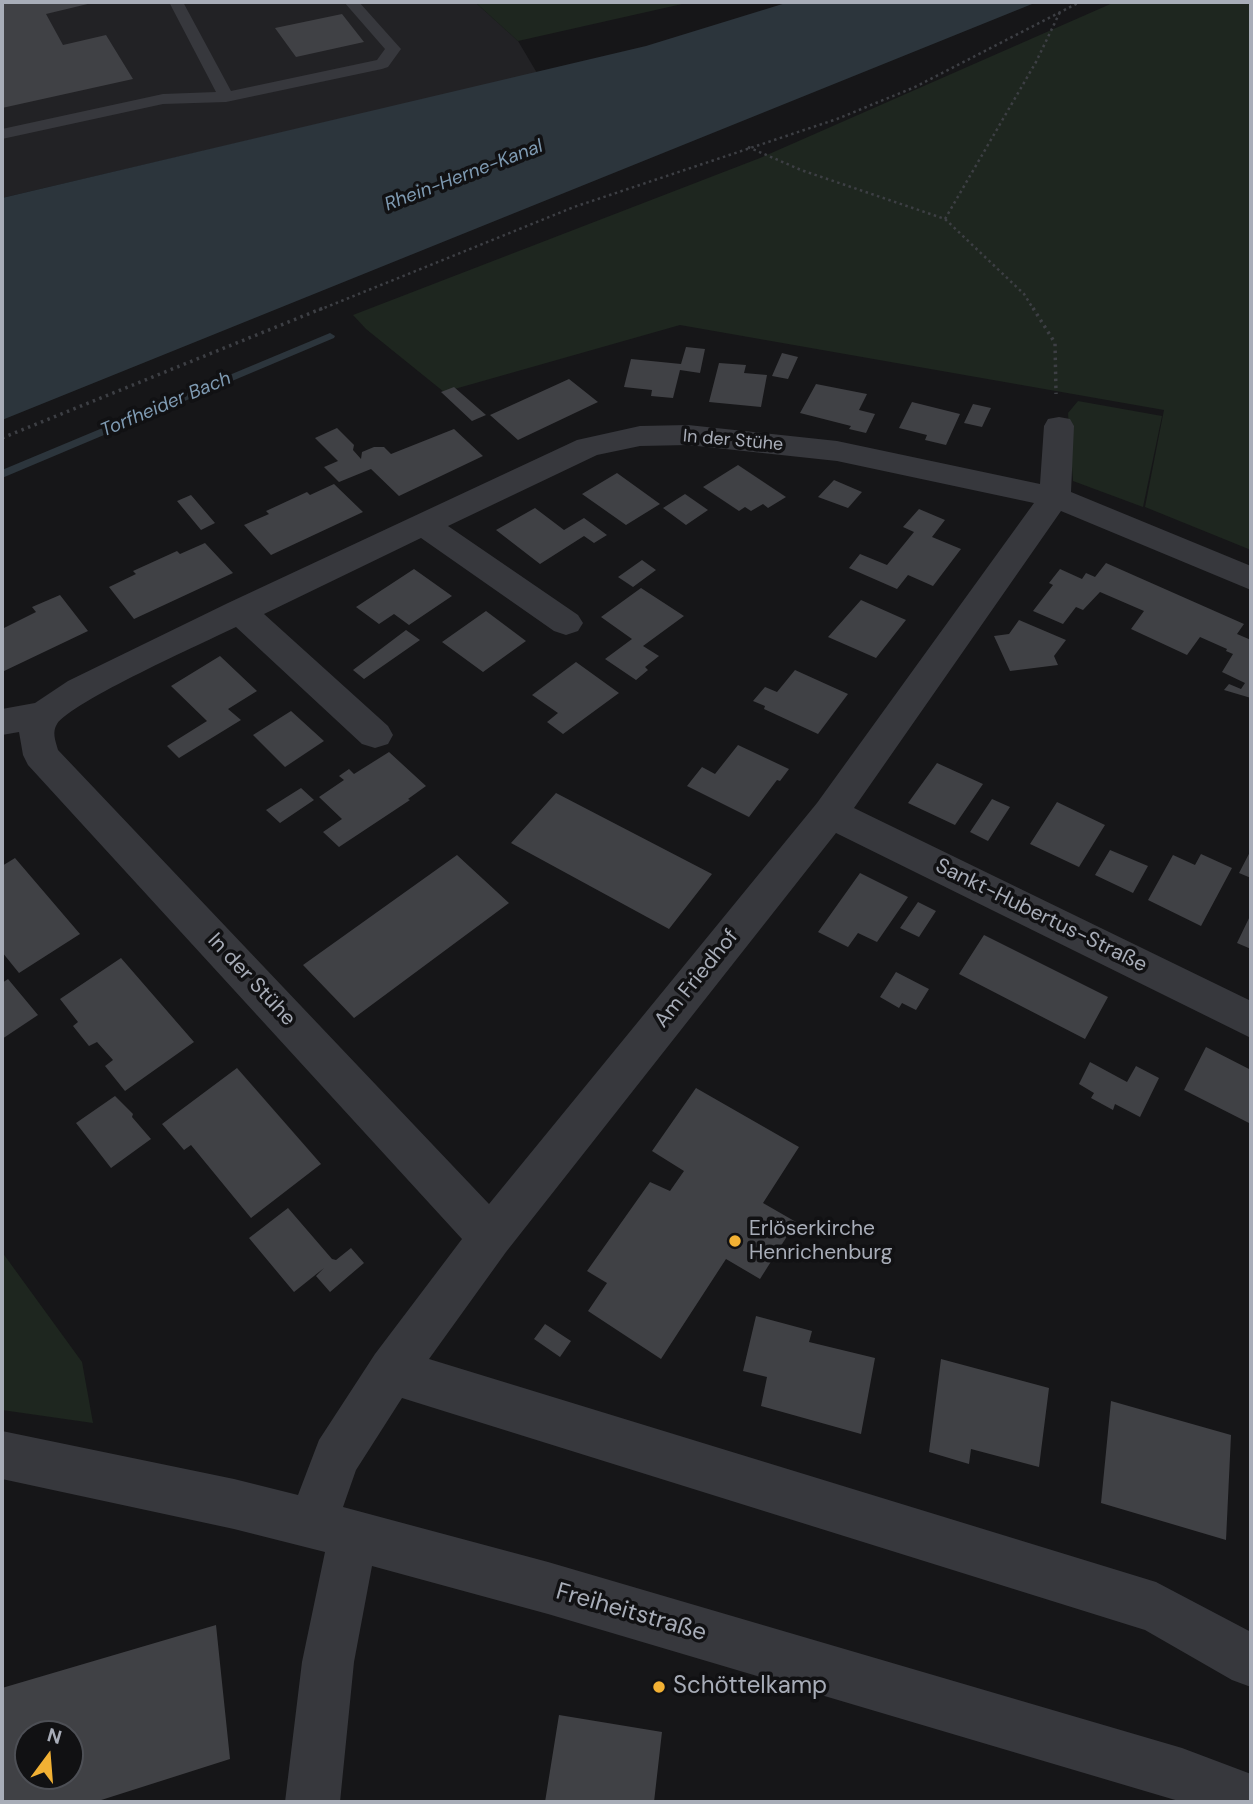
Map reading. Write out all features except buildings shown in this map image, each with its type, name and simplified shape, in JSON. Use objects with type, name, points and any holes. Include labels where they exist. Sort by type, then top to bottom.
[{"type":"street","points":[[1055,496],[1059,426]]},
{"type":"street","name":"In der Stühe","points":[[2,722],[44,714],[80,691],[240,611],[588,447],[640,436],[688,435],[837,451],[1055,496],[1251,579]]},
{"type":"street","name":"Am Friedhof","points":[[332,1530],[336,1457],[392,1371],[490,1237],[830,813],[1055,496]]},
{"type":"street","points":[[424,525],[566,622]]},
{"type":"street","points":[[240,611],[375,735]]},
{"type":"street","name":"In der Stühe","points":[[44,714],[36,733],[41,755],[490,1237]]},
{"type":"street","name":"Sankt-Hubertus-Straße","points":[[830,813],[1251,1020]]},
{"type":"street","points":[[392,1371],[1156,1608],[1251,1661]]},
{"type":"street","name":"Freiheitstraße","points":[[2,1455],[234,1504],[548,1588],[1182,1774],[1251,1801]]},
{"type":"street","points":[[312,1802],[328,1662],[332,1530]]},
{"type":"lane","points":[[176,2],[226,96]]},
{"type":"lane","points":[[2,134],[163,99],[226,96],[382,64],[393,49],[351,2]]},
{"type":"path","points":[[2,438],[574,207],[837,119],[915,86],[1080,2]]},
{"type":"path","points":[[945,219],[1036,62],[1060,11]]},
{"type":"path","points":[[748,147],[801,170],[945,219],[1024,294],[1055,343],[1059,426]]},
{"type":"shaded area","points":[[2,2],[475,2],[518,41],[537,73],[2,198]]},
{"type":"shaded area","points":[[475,2],[691,2],[518,41]]},
{"type":"shaded area","points":[[1115,2],[1251,2],[1251,550],[1145,507],[1164,410],[680,325],[444,392],[366,329],[353,315],[760,158]]},
{"type":"shaded area","points":[[1078,401],[1162,416],[1143,507],[1073,481],[1068,413]]},
{"type":"shaded area","points":[[2,1252],[82,1362],[93,1423],[2,1410]]},
{"type":"water","name":"Rhein-Herne-Kanal","points":[[789,2],[1037,2],[2,420],[2,198],[646,46]]},
{"type":"waterway","name":"Torfheider Bach","points":[[2,474],[330,336]]},
{"type":"place","name":"Erlöserkirche Henrichenburg","points":[[735,1241]]},
{"type":"place","name":"Schöttelkamp","points":[[659,1687]]}]
